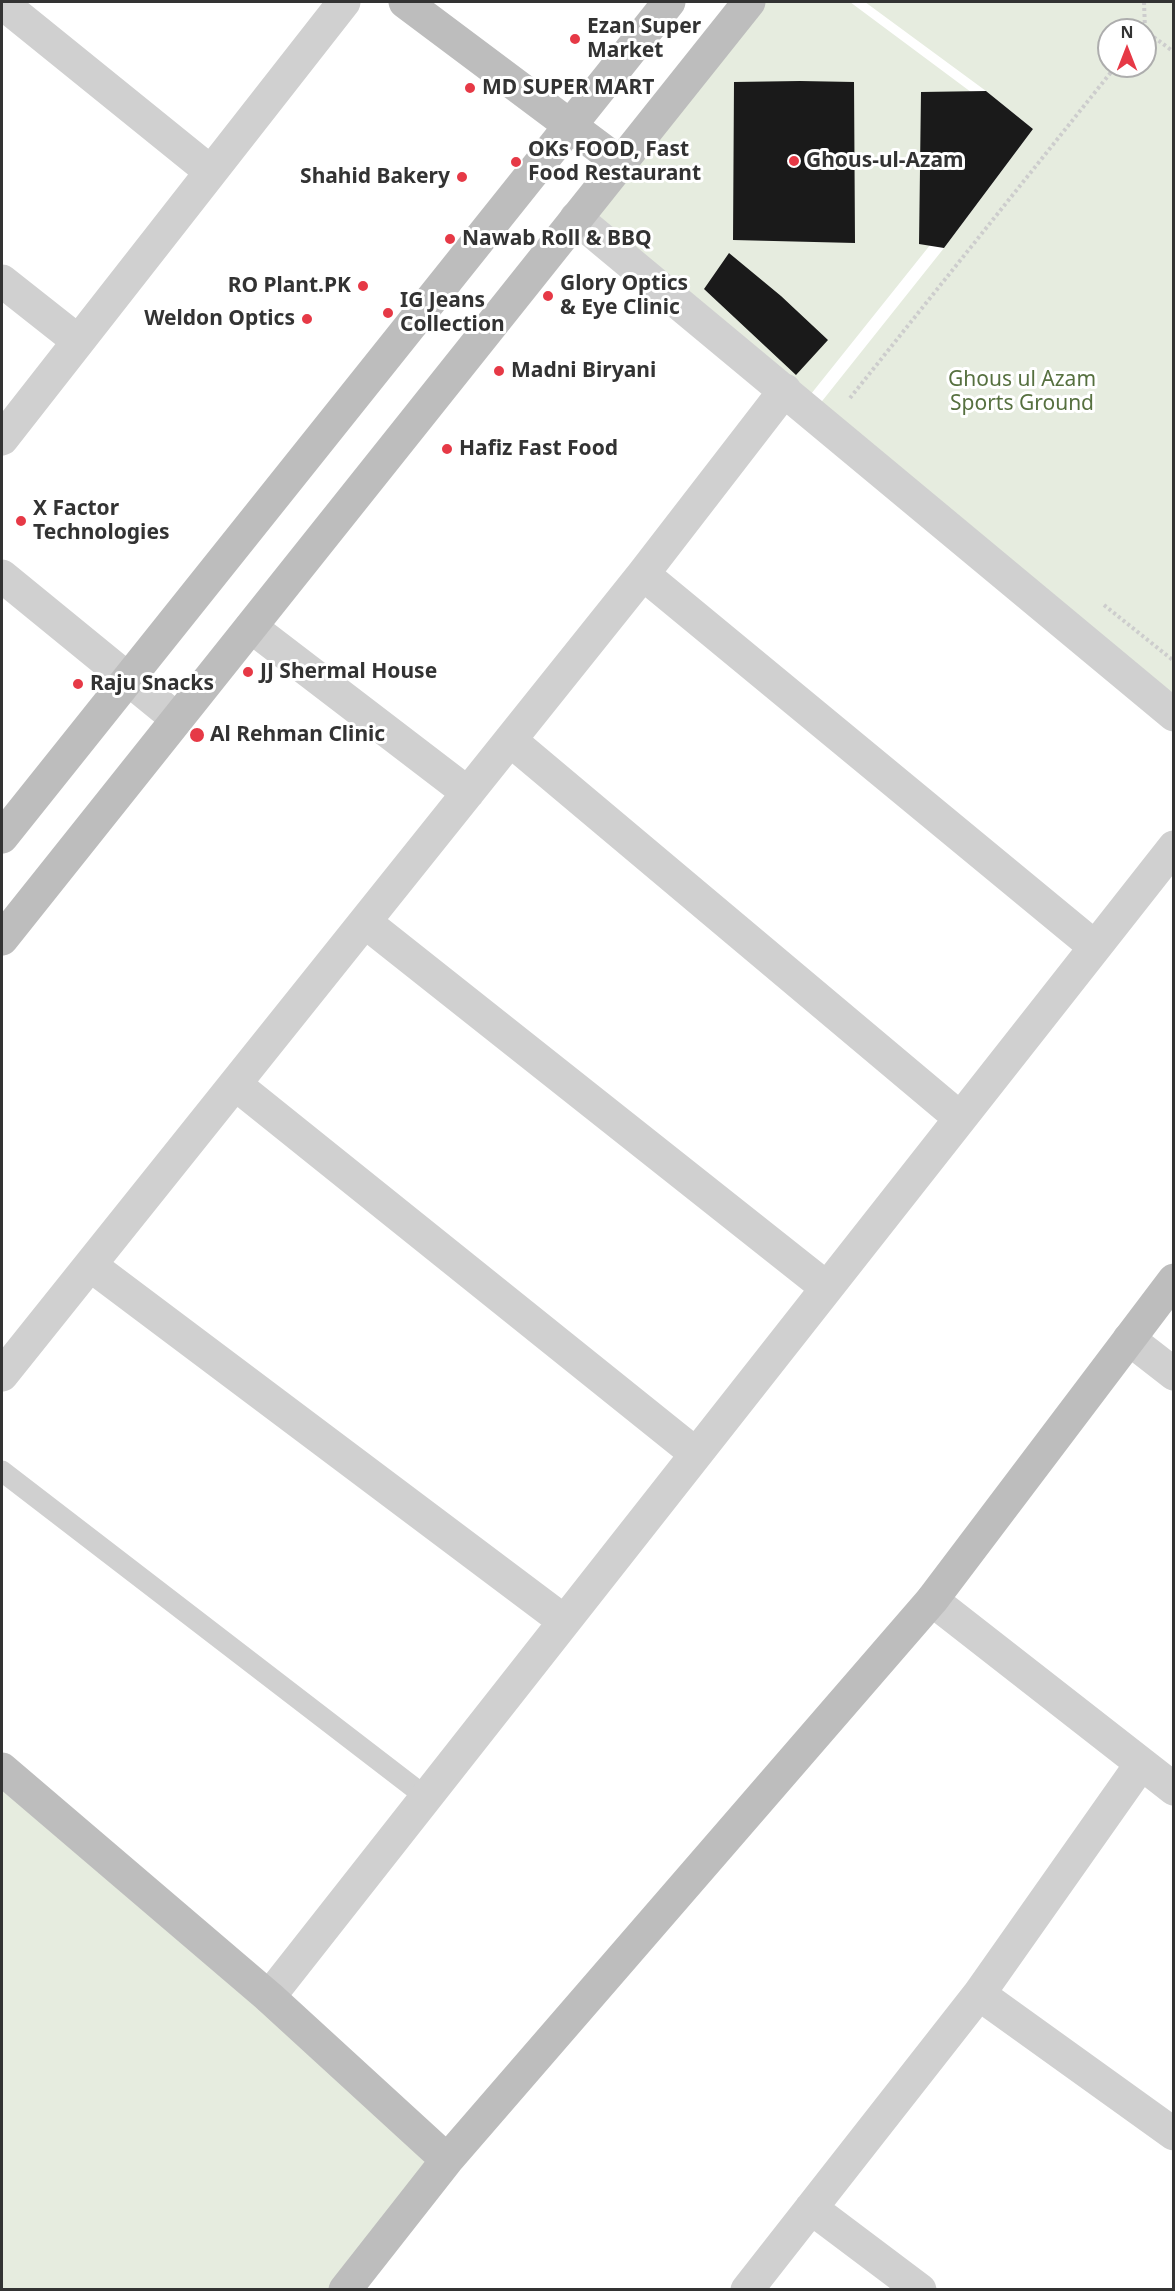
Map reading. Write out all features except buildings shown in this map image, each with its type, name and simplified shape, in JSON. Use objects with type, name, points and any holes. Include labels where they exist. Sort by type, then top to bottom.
[{"type":"main road","points":[[405,2],[571,124],[620,163]]},
{"type":"main road","points":[[2,837],[669,2]]},
{"type":"main road","points":[[2,939],[749,2]]},
{"type":"main road","points":[[345,2289],[447,2160],[932,1600],[1173,1280]]},
{"type":"main road","points":[[2,1769],[269,1997],[447,2160]]},
{"type":"street","points":[[2,439],[344,2]]},
{"type":"street","points":[[2,3],[211,172]]},
{"type":"street","points":[[576,218],[1173,715]]},
{"type":"street","points":[[2,281],[78,341]]},
{"type":"street","points":[[2,1375],[643,574],[785,390]]},
{"type":"street","points":[[643,574],[1095,947]]},
{"type":"street","points":[[2,576],[177,719]]},
{"type":"street","points":[[250,627],[468,793]]},
{"type":"street","points":[[510,740],[960,1118]]},
{"type":"street","points":[[269,1997],[1173,847]]},
{"type":"street","points":[[365,922],[827,1288]]},
{"type":"street","points":[[235,1084],[696,1454]]},
{"type":"street","points":[[90,1265],[564,1621]]},
{"type":"street","points":[[1129,1339],[1173,1374]]},
{"type":"street","points":[[932,1600],[1173,1790]]},
{"type":"street","points":[[747,2289],[979,1994],[1141,1764]]},
{"type":"street","points":[[979,1994],[1173,2134]]},
{"type":"street","points":[[811,2208],[920,2289]]},
{"type":"lane","points":[[2,1472],[426,1797]]},
{"type":"path","points":[[1144,2],[1145,18]]},
{"type":"path","points":[[1157,39],[1173,52]]},
{"type":"path","points":[[847,401],[1106,78]]},
{"type":"green space","points":[[749,2],[850,2],[1022,130],[803,404],[576,218]]},
{"type":"green space","name":"Ghous ul Azam Sports Ground","points":[[865,2],[1173,2],[1173,715],[811,415],[944,248],[1033,129],[986,91]]},
{"type":"green space","points":[[2,1773],[466,2162],[362,2289],[2,2289]]},
{"type":"place","name":"Ezan Super Market","points":[[575,39]]},
{"type":"place","name":"MD SUPER MART","points":[[470,88]]},
{"type":"place","name":"Ghous-ul-Azam","points":[[794,161]]},
{"type":"place","name":"OKs FOOD, Fast Food Restaurant","points":[[516,162]]},
{"type":"place","name":"Shahid Bakery","points":[[462,177]]},
{"type":"place","name":"Nawab Roll & BBQ","points":[[450,239]]},
{"type":"place","name":"RO Plant.PK","points":[[363,286]]},
{"type":"place","name":"Glory Optics & Eye Clinic","points":[[548,296]]},
{"type":"place","name":"IG Jeans Collection","points":[[388,313]]},
{"type":"place","name":"Weldon Optics","points":[[307,319]]},
{"type":"place","name":"Madni Biryani","points":[[499,371]]},
{"type":"place","name":"Hafiz Fast Food","points":[[447,449]]},
{"type":"place","name":"X Factor Technologies","points":[[21,521]]},
{"type":"place","name":"JJ Shermal House","points":[[248,672]]},
{"type":"place","name":"Raju Snacks","points":[[78,684]]},
{"type":"place","name":"Al Rehman Clinic","points":[[197,735]]}]
